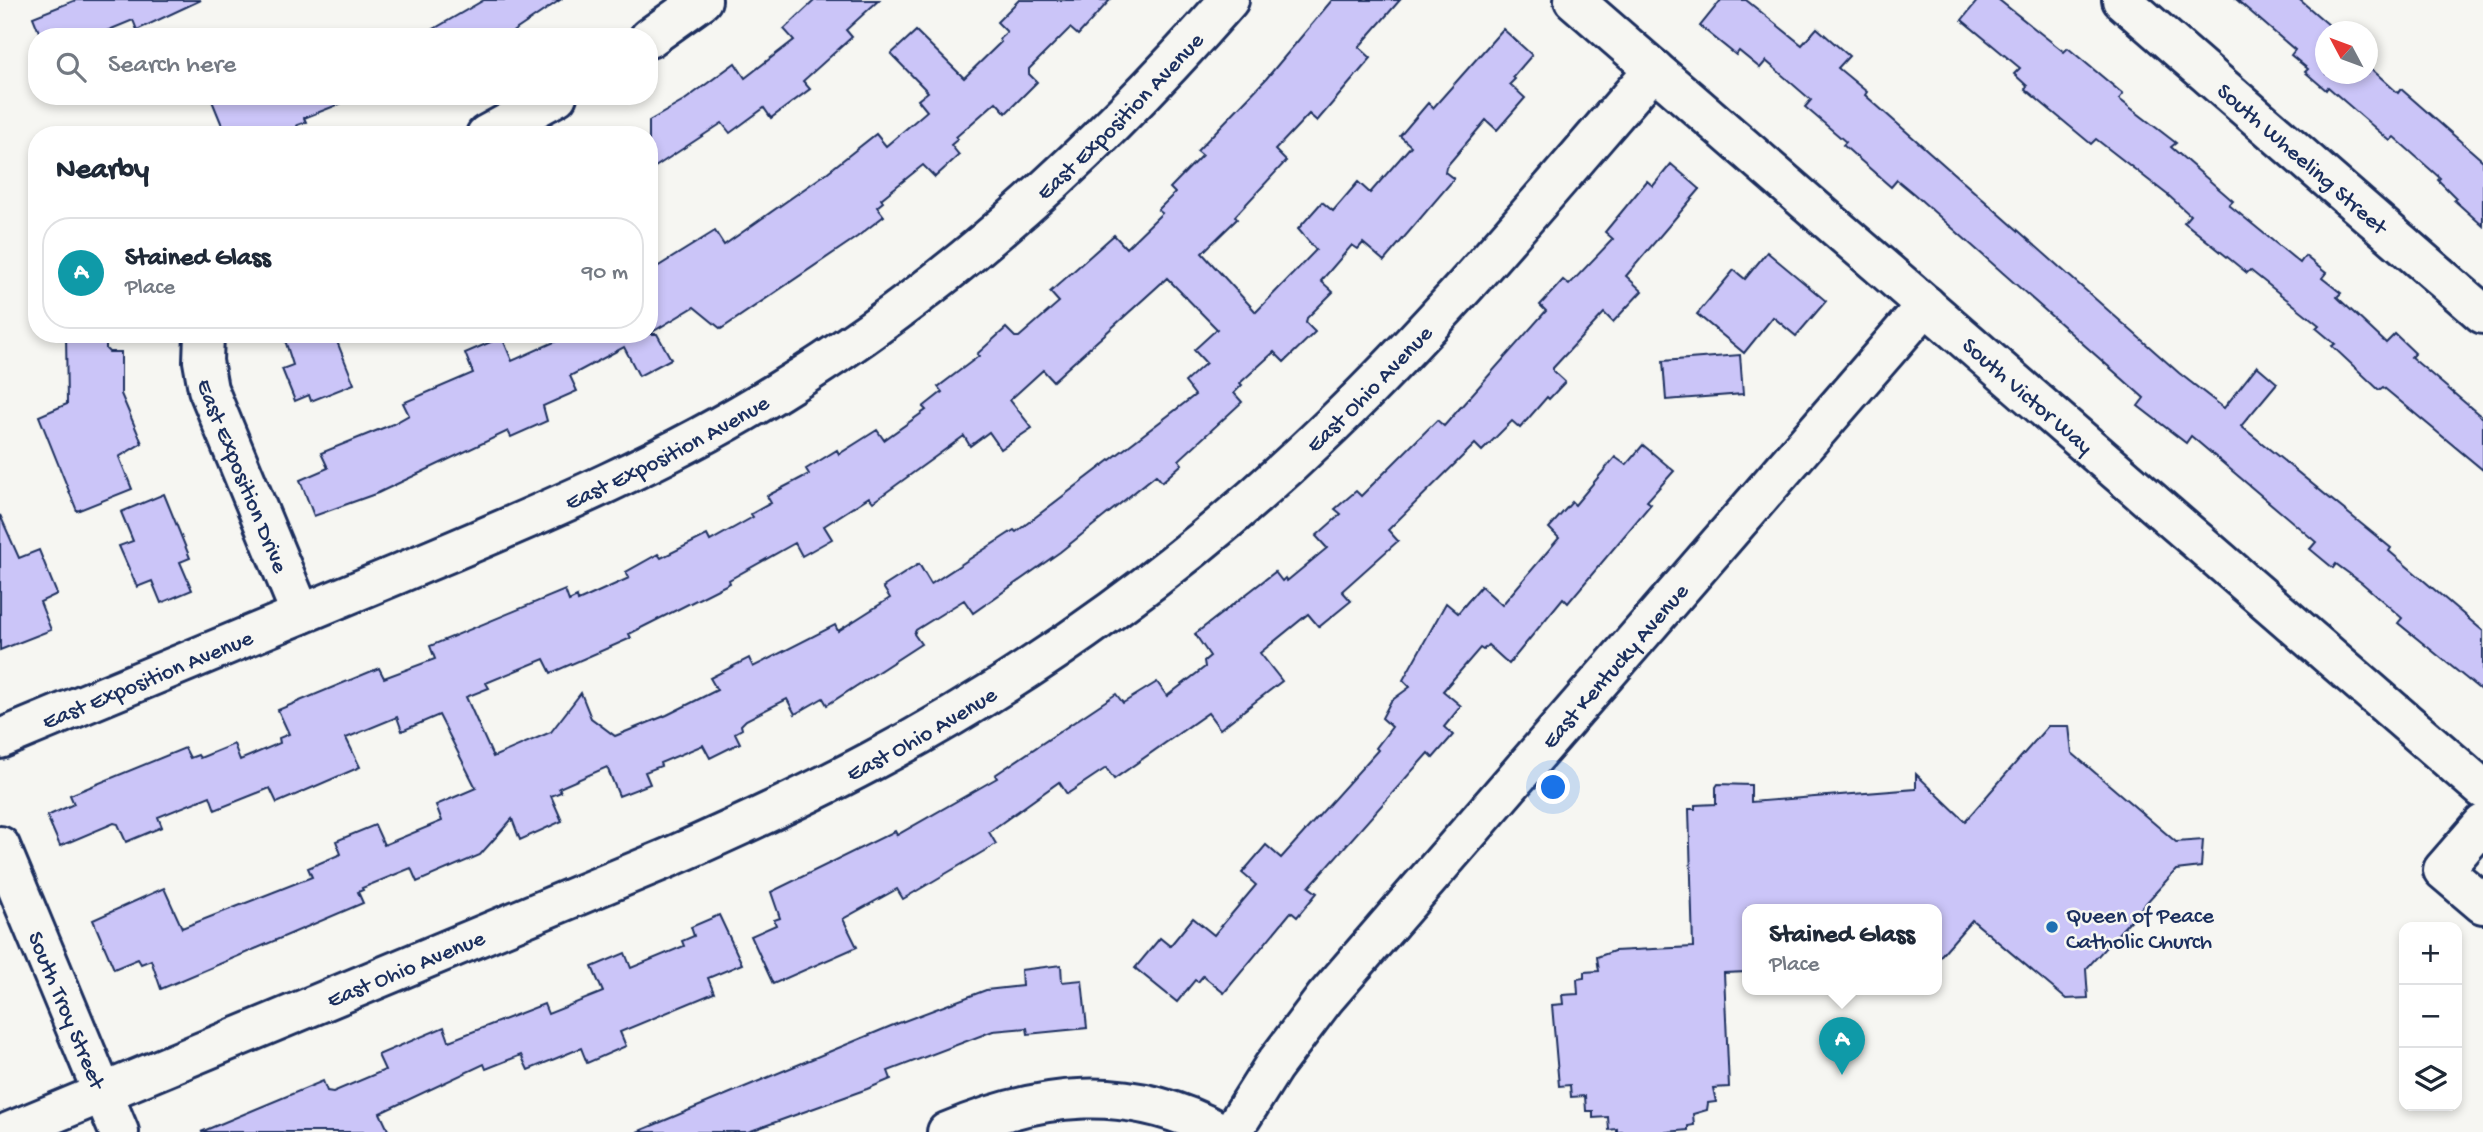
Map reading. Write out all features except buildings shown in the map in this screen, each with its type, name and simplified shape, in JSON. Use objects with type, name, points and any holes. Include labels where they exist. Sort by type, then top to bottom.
[{"type":"street","points":[[658,32],[702,0]]},
{"type":"street","name":"East Exposition Avenue","points":[[0,739],[613,481],[744,412],[858,340],[934,284],[1077,162],[1144,95],[1229,0]]},
{"type":"street","name":"South Victor Way","points":[[1574,0],[2483,789]]},
{"type":"street","name":"South Wheeling Street","points":[[2122,0],[2483,314]]},
{"type":"street","name":"East Ohio Avenue","points":[[9,1132],[771,812],[883,755],[971,704],[1066,642],[1157,575],[1246,504],[1330,428],[1472,278],[1654,69]]},
{"type":"street","points":[[502,126],[541,105]]},
{"type":"street","name":"East Kentucky Avenue","points":[[1232,1132],[1273,1068],[1325,998],[1926,305]]},
{"type":"street","name":"East Exposition Drive","points":[[204,343],[203,361],[208,389],[301,614]]},
{"type":"street","points":[[2483,824],[2443,870],[2483,904]]},
{"type":"street","name":"South Troy Street","points":[[0,846],[119,1132]]},
{"type":"street","points":[[947,1132],[993,1113],[1035,1102],[1078,1097],[1122,1100],[1165,1109],[1220,1132]]},
{"type":"place","name":"Queen of Peace Catholic Church","points":[[2052,927]]},
{"type":"place","name":"Stained Glass","points":[[1842,1075]]}]
